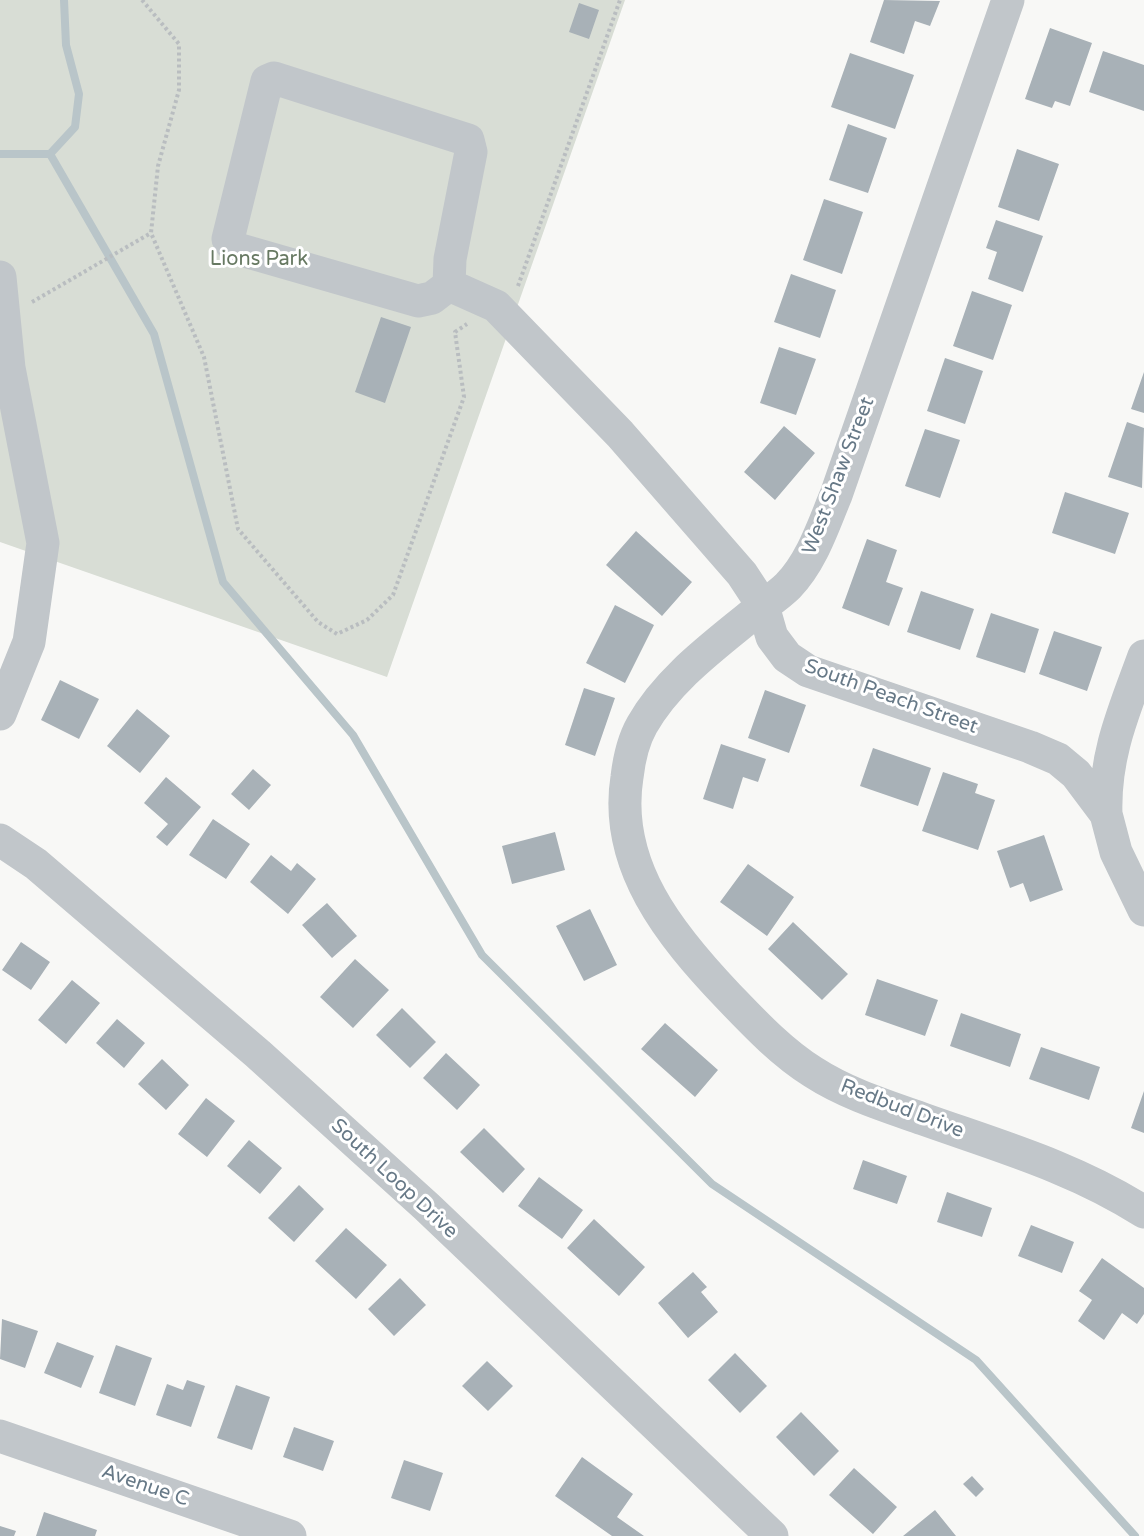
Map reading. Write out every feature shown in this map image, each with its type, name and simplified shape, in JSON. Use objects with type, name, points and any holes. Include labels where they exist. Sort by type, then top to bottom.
[{"type":"street","name":"West Shaw Street","points":[[691,957],[646,890],[633,860],[626,829],[624,796],[628,763],[641,726],[660,698],[684,672],[787,588],[805,566],[832,505],[1008,0]]},
{"type":"street","points":[[274,78],[468,141],[471,152],[450,259],[449,285],[432,298],[418,300],[234,248],[228,239],[267,81],[274,78]]},
{"type":"street","points":[[0,277],[9,368],[43,543],[29,642],[0,714]]},
{"type":"street","points":[[449,285],[495,306]]},
{"type":"street","name":"South Peach Street","points":[[495,306],[621,434],[742,574],[763,606],[772,637],[787,657],[807,671],[1058,759],[1076,774],[1106,814],[1116,852],[1144,910]]},
{"type":"street","points":[[1106,814],[1105,786],[1109,755],[1144,656]]},
{"type":"street","name":"South Loop Drive","points":[[0,840],[54,879],[285,1078],[427,1207],[772,1536]]},
{"type":"street","name":"Redbud Drive","points":[[691,957],[764,1034],[813,1072],[866,1099],[1055,1165],[1111,1191],[1144,1212]]},
{"type":"street","name":"Avenue C","points":[[0,1437],[290,1536]]},
{"type":"path","points":[[142,0],[178,44],[179,90],[158,166],[151,232],[204,357],[238,529],[318,622],[337,634],[367,620],[393,595],[464,397],[455,332],[495,306],[620,0]]},
{"type":"path","points":[[4,318],[151,232]]},
{"type":"green space","name":"Lions Park","points":[[0,0],[625,0],[387,677],[0,542]]},
{"type":"building","points":[[884,0],[940,1],[930,26],[915,21],[904,54],[870,42]]},
{"type":"building","points":[[579,3],[599,10],[589,39],[569,32]]},
{"type":"building","points":[[1050,28],[1092,43],[1070,106],[1055,101],[1052,108],[1025,99]]},
{"type":"building","points":[[1103,51],[1144,65],[1144,111],[1089,92]]},
{"type":"building","points":[[850,53],[914,75],[895,129],[831,107]]},
{"type":"building","points":[[848,124],[887,138],[868,193],[829,180]]},
{"type":"building","points":[[1017,149],[1059,164],[1039,221],[998,207]]},
{"type":"building","points":[[824,199],[863,212],[842,274],[803,260]]},
{"type":"building","points":[[996,220],[1043,236],[1023,292],[988,279],[997,252],[986,248]]},
{"type":"building","points":[[791,274],[836,290],[820,338],[774,322]]},
{"type":"building","points":[[972,291],[1012,305],[993,360],[953,346]]},
{"type":"building","points":[[381,317],[411,327],[385,403],[355,392]]},
{"type":"building","points":[[779,347],[816,359],[796,415],[760,403]]},
{"type":"building","points":[[945,358],[983,371],[965,424],[927,411]]},
{"type":"building","points":[[1144,372],[1144,413],[1131,409]]},
{"type":"building","points":[[1127,422],[1144,428],[1142,488],[1108,477]]},
{"type":"building","points":[[784,426],[815,453],[775,500],[744,472]]},
{"type":"building","points":[[925,429],[960,440],[940,498],[905,486]]},
{"type":"building","points":[[1065,492],[1129,513],[1115,554],[1052,533]]},
{"type":"building","points":[[636,531],[692,582],[662,616],[606,565]]},
{"type":"building","points":[[867,539],[897,550],[886,582],[903,588],[889,626],[842,608]]},
{"type":"building","points":[[921,591],[974,609],[960,650],[907,632]]},
{"type":"building","points":[[615,605],[654,625],[625,683],[586,663]]},
{"type":"building","points":[[991,613],[1039,629],[1025,673],[976,657]]},
{"type":"building","points":[[1054,631],[1102,647],[1087,691],[1039,674]]},
{"type":"building","points":[[60,680],[99,699],[79,739],[41,720]]},
{"type":"building","points":[[584,688],[615,698],[595,756],[565,745]]},
{"type":"building","points":[[765,690],[806,705],[789,753],[748,738]]},
{"type":"building","points":[[137,709],[170,736],[140,773],[107,746]]},
{"type":"building","points":[[721,744],[766,759],[758,782],[743,777],[733,809],[703,799]]},
{"type":"building","points":[[873,748],[931,768],[918,806],[860,786]]},
{"type":"building","points":[[253,769],[271,785],[249,810],[231,794]]},
{"type":"building","points":[[943,772],[978,784],[975,793],[995,800],[978,850],[922,831]]},
{"type":"building","points":[[166,777],[201,807],[167,846],[156,837],[168,824],[144,803]]},
{"type":"building","points":[[213,819],[250,844],[226,879],[189,855]]},
{"type":"building","points":[[555,832],[565,870],[512,884],[502,846]]},
{"type":"building","points":[[1044,835],[1063,890],[1030,902],[1023,883],[1010,888],[997,851]]},
{"type":"building","points":[[271,855],[291,871],[297,863],[316,879],[288,914],[250,882]]},
{"type":"building","points":[[748,864],[794,897],[767,936],[720,902]]},
{"type":"building","points":[[327,903],[357,936],[332,958],[302,925]]},
{"type":"building","points":[[590,909],[617,965],[584,981],[556,926]]},
{"type":"building","points":[[793,922],[848,974],[822,1000],[768,949]]},
{"type":"building","points":[[21,942],[50,962],[31,990],[2,970]]},
{"type":"building","points":[[355,959],[389,990],[353,1028],[320,997]]},
{"type":"building","points":[[877,979],[938,1000],[925,1036],[865,1015]]},
{"type":"building","points":[[72,980],[100,1003],[66,1044],[38,1020]]},
{"type":"building","points":[[402,1008],[436,1042],[410,1068],[376,1035]]},
{"type":"building","points":[[961,1013],[1021,1034],[1010,1067],[950,1046]]},
{"type":"building","points":[[117,1019],[145,1043],[124,1068],[96,1043]]},
{"type":"building","points":[[665,1023],[718,1070],[695,1097],[641,1049]]},
{"type":"building","points":[[1041,1047],[1100,1067],[1089,1100],[1029,1079]]},
{"type":"building","points":[[446,1053],[480,1085],[457,1110],[423,1078]]},
{"type":"building","points":[[162,1059],[189,1085],[166,1110],[138,1084]]},
{"type":"building","points":[[1144,1091],[1144,1133],[1131,1128]]},
{"type":"building","points":[[206,1098],[235,1121],[207,1157],[178,1134]]},
{"type":"building","points":[[484,1128],[525,1169],[503,1193],[460,1152]]},
{"type":"building","points":[[249,1140],[282,1168],[260,1194],[227,1166]]},
{"type":"building","points":[[863,1160],[907,1176],[897,1204],[853,1189]]},
{"type":"building","points":[[539,1177],[583,1210],[562,1239],[518,1206]]},
{"type":"building","points":[[299,1185],[324,1209],[294,1242],[268,1218]]},
{"type":"building","points":[[947,1192],[992,1208],[982,1237],[937,1222]]},
{"type":"building","points":[[594,1219],[645,1267],[619,1296],[567,1248]]},
{"type":"building","points":[[1031,1225],[1074,1242],[1062,1273],[1018,1256]]},
{"type":"building","points":[[346,1228],[387,1265],[356,1299],[315,1261]]},
{"type":"building","points":[[1102,1258],[1144,1288],[1144,1314],[1137,1324],[1122,1313],[1104,1340],[1078,1321],[1092,1300],[1079,1291]]},
{"type":"building","points":[[693,1272],[707,1287],[701,1292],[718,1312],[688,1338],[658,1303]]},
{"type":"building","points":[[400,1278],[426,1305],[394,1336],[368,1309]]},
{"type":"building","points":[[2,1319],[38,1331],[25,1368],[0,1359]]},
{"type":"building","points":[[57,1342],[94,1356],[81,1388],[44,1373]]},
{"type":"building","points":[[116,1345],[152,1358],[135,1406],[99,1393]]},
{"type":"building","points":[[735,1353],[767,1386],[740,1413],[708,1380]]},
{"type":"building","points":[[487,1361],[513,1386],[488,1411],[462,1386]]},
{"type":"building","points":[[187,1380],[205,1386],[191,1427],[156,1415],[167,1384],[183,1390]]},
{"type":"building","points":[[236,1385],[270,1397],[252,1450],[217,1438]]},
{"type":"building","points":[[801,1412],[839,1451],[814,1476],[776,1437]]},
{"type":"building","points":[[294,1427],[334,1441],[323,1471],[283,1457]]},
{"type":"building","points":[[582,1457],[633,1494],[617,1517],[644,1536],[612,1536],[555,1496]]},
{"type":"building","points":[[404,1460],[443,1473],[430,1511],[391,1498]]},
{"type":"building","points":[[854,1468],[897,1507],[873,1534],[829,1495]]},
{"type":"building","points":[[972,1476],[984,1489],[976,1497],[963,1484]]},
{"type":"building","points":[[935,1510],[956,1536],[903,1536]]},
{"type":"building","points":[[44,1512],[97,1530],[95,1536],[36,1536]]},
{"type":"building","points":[[0,1526],[16,1531],[14,1536],[0,1536]]},
{"type":"waterway","points":[[0,154],[50,154],[75,127],[79,94],[66,45],[64,0]]},
{"type":"waterway","points":[[50,154],[154,334],[223,582],[353,735],[482,955],[712,1184],[976,1360],[1135,1536]]}]
